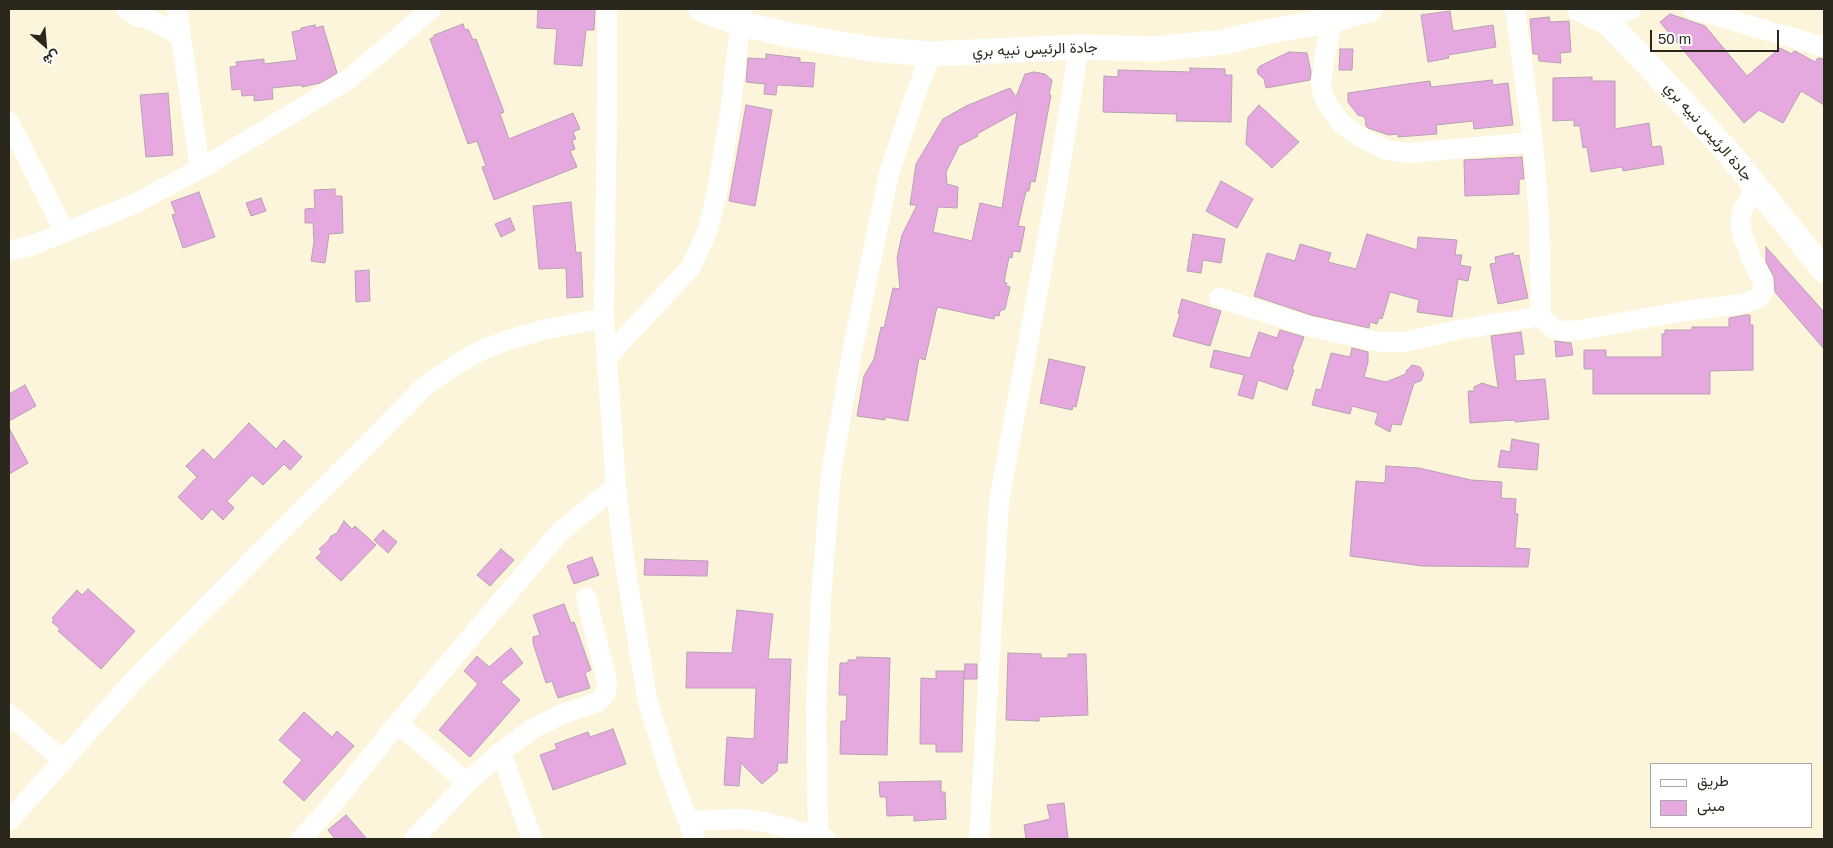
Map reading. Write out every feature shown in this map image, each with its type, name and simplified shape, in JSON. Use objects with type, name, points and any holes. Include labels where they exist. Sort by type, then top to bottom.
[{"type":"main road","name":"جادة الرئيس نبيه بري","points":[[701,9],[742,17],[871,49],[931,54],[1079,47],[1155,49],[1223,42],[1333,20],[1370,9]]},
{"type":"main road","name":"جادة الرئيس نبيه بري","points":[[1580,9],[1608,23],[1644,60],[1728,152],[1824,270]]},
{"type":"street","points":[[126,9],[137,16],[154,21],[181,36]]},
{"type":"street","points":[[177,9],[200,169]]},
{"type":"street","points":[[9,251],[33,245],[134,204],[200,169],[346,81],[431,9]]},
{"type":"street","points":[[607,9],[608,106],[604,318],[616,486],[624,558],[647,698],[668,768],[695,839]]},
{"type":"street","points":[[1516,9],[1533,142],[1539,217],[1541,316],[1553,329],[1564,331],[1582,330],[1678,312],[1742,304],[1759,298],[1764,290],[1762,279],[1742,236],[1740,222],[1743,208],[1757,187]]},
{"type":"street","points":[[1608,23],[1622,12],[1631,9]]},
{"type":"street","points":[[1694,9],[1824,42]]},
{"type":"street","points":[[607,357],[691,267],[708,229],[717,192],[730,114],[742,17]]},
{"type":"street","points":[[1333,20],[1323,69],[1321,84],[1323,95],[1342,124],[1362,138],[1387,150],[1408,153],[1533,142]]},
{"type":"street","points":[[979,839],[999,500],[1056,192],[1079,47]]},
{"type":"street","points":[[688,821],[740,819],[766,822],[822,838],[816,703],[821,598],[831,473],[854,342],[889,174],[931,54]]},
{"type":"street","points":[[9,122],[65,232]]},
{"type":"street","points":[[1219,298],[1308,326],[1379,342],[1405,342],[1457,330],[1541,316]]},
{"type":"street","points":[[9,821],[137,677],[425,386],[456,364],[508,340],[543,330],[604,318]]},
{"type":"street","points":[[301,839],[327,811],[398,723],[559,533],[616,486]]},
{"type":"street","points":[[414,839],[467,783],[501,752],[532,729],[562,714],[598,702],[606,694],[607,681],[586,597]]},
{"type":"street","points":[[9,714],[63,760]]},
{"type":"street","points":[[398,723],[467,783]]},
{"type":"street","points":[[501,752],[532,839]]},
{"type":"building","points":[[538,9],[595,9],[594,30],[586,30],[582,66],[554,64],[557,29],[537,28]]},
{"type":"building","points":[[1450,11],[1453,31],[1493,25],[1496,47],[1448,55],[1449,58],[1428,62],[1421,15]]},
{"type":"building","points":[[1670,14],[1705,26],[1747,76],[1780,48],[1792,54],[1794,51],[1797,52],[1815,62],[1818,58],[1824,59],[1824,105],[1801,91],[1783,123],[1759,110],[1744,123],[1660,22]]},
{"type":"building","points":[[1549,17],[1550,22],[1569,21],[1571,52],[1560,53],[1561,63],[1539,61],[1538,54],[1533,54],[1530,19]]},
{"type":"building","points":[[463,24],[465,30],[468,29],[473,40],[476,39],[504,112],[500,114],[509,139],[573,113],[580,129],[573,132],[576,139],[572,140],[575,149],[570,151],[577,167],[494,200],[482,167],[486,166],[477,141],[468,144],[430,39],[434,35]]},
{"type":"building","points":[[315,25],[315,28],[323,26],[337,73],[320,83],[302,87],[302,85],[272,88],[273,99],[254,101],[254,95],[242,96],[241,89],[232,90],[230,67],[237,66],[236,62],[264,59],[264,64],[297,60],[292,32]]},
{"type":"building","points":[[1340,49],[1353,49],[1352,70],[1339,70]]},
{"type":"building","points":[[1289,52],[1307,53],[1311,72],[1310,80],[1266,88],[1264,79],[1258,74],[1257,70],[1260,66]]},
{"type":"building","points":[[766,54],[800,58],[800,62],[815,63],[813,87],[777,85],[776,95],[764,94],[765,84],[746,82],[748,58],[766,59]]},
{"type":"building","points":[[1190,68],[1225,69],[1225,75],[1232,75],[1231,122],[1176,121],[1177,114],[1103,112],[1104,76],[1118,77],[1118,70],[1190,72]]},
{"type":"building","points":[[1034,72],[1045,74],[1052,80],[1049,95],[1051,95],[1035,182],[1031,181],[1029,191],[1026,191],[1018,226],[1025,227],[1020,252],[1013,251],[1012,258],[1009,257],[1004,282],[1007,283],[1006,286],[1010,287],[1005,309],[1000,311],[999,316],[995,315],[994,319],[937,307],[925,360],[919,358],[908,421],[885,417],[885,420],[857,416],[864,376],[874,359],[881,327],[884,328],[893,288],[900,289],[897,258],[902,235],[917,205],[910,205],[916,164],[943,119],[966,106],[1010,88],[1016,97],[1025,74]],"holes":[[[1017,112],[1002,208],[980,203],[972,241],[933,232],[938,207],[957,208],[958,187],[947,184],[946,172],[959,146]]]},
{"type":"building","points":[[1592,77],[1592,81],[1615,81],[1615,129],[1649,123],[1652,147],[1661,146],[1664,164],[1623,171],[1622,167],[1591,172],[1587,147],[1583,148],[1580,126],[1574,126],[1574,120],[1553,121],[1553,78]]},
{"type":"building","points":[[1492,80],[1493,85],[1508,83],[1513,125],[1474,129],[1473,121],[1436,125],[1437,134],[1398,137],[1398,134],[1389,135],[1368,128],[1365,117],[1358,115],[1348,102],[1348,93],[1430,81],[1431,87]]},
{"type":"building","points":[[168,93],[173,155],[146,157],[140,95]]},
{"type":"building","points":[[746,105],[772,110],[755,206],[729,201]]},
{"type":"building","points":[[1259,105],[1299,142],[1272,168],[1246,144],[1248,117]]},
{"type":"building","points":[[1522,157],[1524,179],[1519,179],[1519,194],[1465,196],[1464,160]]},
{"type":"building","points":[[1221,181],[1253,199],[1237,228],[1206,211]]},
{"type":"building","points":[[335,189],[335,196],[342,196],[343,233],[329,234],[325,263],[311,261],[314,242],[313,223],[305,223],[305,209],[315,208],[314,190]]},
{"type":"building","points":[[199,192],[215,237],[183,248],[172,215],[176,214],[171,202]]},
{"type":"building","points":[[261,198],[266,211],[251,216],[246,203]]},
{"type":"building","points":[[571,202],[576,253],[581,252],[583,297],[567,298],[566,268],[539,269],[533,206]]},
{"type":"building","points":[[510,218],[515,230],[501,237],[495,224]]},
{"type":"building","points":[[1193,234],[1225,239],[1221,263],[1203,260],[1201,273],[1187,271]]},
{"type":"building","points":[[1367,234],[1417,250],[1418,237],[1457,240],[1455,255],[1462,255],[1460,265],[1471,267],[1468,281],[1458,279],[1452,317],[1417,312],[1419,300],[1390,292],[1382,319],[1379,318],[1377,324],[1370,322],[1369,328],[1311,315],[1254,296],[1267,253],[1295,261],[1300,244],[1331,253],[1328,262],[1356,269]]},
{"type":"building","points":[[1766,247],[1824,312],[1824,349],[1775,292],[1774,277],[1766,262]]},
{"type":"building","points":[[1513,253],[1514,256],[1519,255],[1528,298],[1498,304],[1490,264],[1496,263],[1495,257]]},
{"type":"building","points":[[369,270],[370,301],[356,302],[355,271]]},
{"type":"building","points":[[1182,299],[1221,311],[1210,346],[1173,336],[1180,314],[1178,313]]},
{"type":"building","points":[[1750,315],[1750,325],[1753,325],[1753,370],[1710,371],[1710,394],[1593,394],[1593,369],[1584,369],[1584,350],[1606,350],[1606,357],[1662,357],[1662,334],[1665,334],[1665,330],[1692,330],[1692,327],[1729,327],[1729,318]]},
{"type":"building","points":[[1280,330],[1304,337],[1292,369],[1294,370],[1287,390],[1258,380],[1253,399],[1238,395],[1244,375],[1210,367],[1214,350],[1250,358],[1259,332],[1277,338]]},
{"type":"building","points":[[1521,332],[1524,354],[1514,355],[1516,381],[1545,379],[1549,419],[1470,423],[1468,391],[1474,391],[1474,387],[1482,383],[1498,388],[1491,336]]},
{"type":"building","points":[[1555,341],[1571,343],[1573,355],[1556,357]]},
{"type":"building","points":[[1352,348],[1368,352],[1368,362],[1364,377],[1386,382],[1406,374],[1406,371],[1412,365],[1420,367],[1424,374],[1421,381],[1414,383],[1401,425],[1392,424],[1390,432],[1375,424],[1378,413],[1352,406],[1350,414],[1312,405],[1316,389],[1321,390],[1331,353],[1350,357]]},
{"type":"building","points":[[1049,359],[1085,367],[1076,407],[1073,406],[1072,410],[1040,403]]},
{"type":"building","points":[[25,385],[36,406],[9,421],[9,394]]},
{"type":"building","points":[[249,423],[276,449],[284,440],[302,457],[290,470],[284,464],[263,485],[252,475],[227,501],[234,508],[223,520],[212,509],[202,520],[178,497],[197,477],[186,466],[203,449],[214,460]]},
{"type":"building","points":[[9,428],[28,463],[9,474]]},
{"type":"building","points":[[1512,439],[1539,444],[1537,470],[1498,467],[1501,450],[1510,452]]},
{"type":"building","points":[[1386,466],[1419,468],[1471,480],[1502,482],[1501,498],[1516,499],[1515,513],[1518,514],[1515,548],[1530,549],[1528,567],[1422,566],[1350,556],[1356,481],[1385,483]]},
{"type":"building","points":[[344,521],[352,529],[355,526],[376,545],[341,581],[316,558],[322,552],[319,549],[331,536],[337,533]]},
{"type":"building","points":[[383,530],[397,542],[388,553],[374,540]]},
{"type":"building","points":[[501,549],[514,560],[490,586],[477,575]]},
{"type":"building","points":[[592,557],[599,575],[574,584],[567,566]]},
{"type":"building","points":[[645,559],[708,561],[707,576],[644,575]]},
{"type":"building","points":[[88,589],[135,631],[101,669],[58,631],[60,629],[52,622],[54,619],[52,618],[77,590],[82,595]]},
{"type":"building","points":[[564,604],[571,623],[574,622],[591,670],[585,673],[590,688],[558,698],[552,681],[546,683],[533,643],[533,637],[540,635],[533,615]]},
{"type":"building","points":[[737,610],[773,614],[768,659],[791,659],[787,763],[778,763],[777,771],[762,784],[741,763],[739,786],[724,785],[727,737],[754,739],[756,688],[686,688],[687,652],[732,653]]},
{"type":"building","points":[[511,648],[523,663],[501,682],[520,700],[470,757],[439,730],[478,684],[464,671],[477,656],[489,667]]},
{"type":"building","points":[[1008,653],[1041,654],[1041,658],[1068,658],[1068,654],[1086,654],[1088,715],[1039,717],[1039,721],[1006,720]]},
{"type":"building","points":[[857,657],[890,658],[887,755],[840,754],[841,721],[846,721],[847,695],[839,695],[840,663],[848,663],[848,660],[857,660]]},
{"type":"building","points":[[965,664],[977,664],[977,679],[964,679]]},
{"type":"building","points":[[936,671],[964,671],[962,752],[936,752],[936,744],[920,744],[921,678],[936,679]]},
{"type":"building","points":[[304,712],[332,737],[337,731],[354,746],[304,801],[283,782],[302,760],[279,740]]},
{"type":"building","points":[[613,729],[626,764],[553,790],[540,755],[557,749],[555,744],[588,732],[590,737]]},
{"type":"building","points":[[941,781],[941,792],[945,792],[946,819],[914,821],[914,815],[887,816],[886,797],[880,797],[879,782]]},
{"type":"building","points":[[1064,803],[1068,839],[1026,839],[1024,825],[1050,819],[1047,805]]},
{"type":"building","points":[[346,815],[367,839],[335,839],[328,830]]}]
